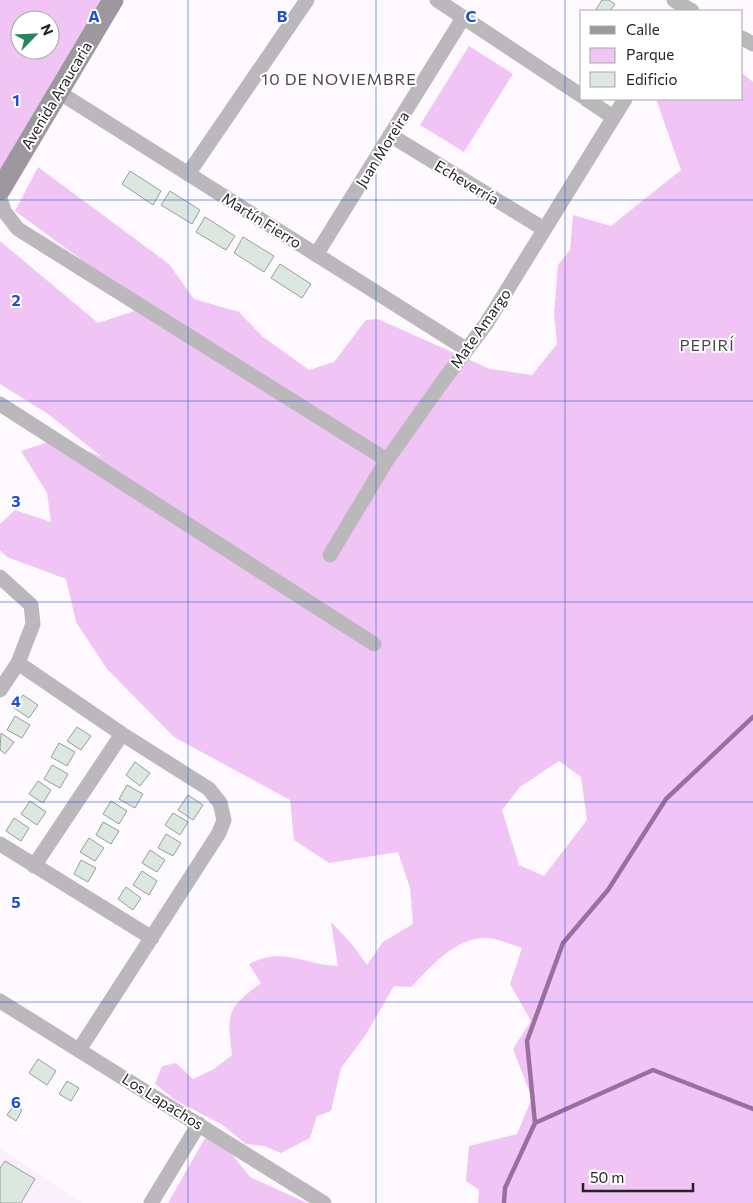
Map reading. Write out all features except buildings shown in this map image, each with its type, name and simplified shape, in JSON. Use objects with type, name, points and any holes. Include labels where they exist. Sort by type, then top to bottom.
[{"type":"main road","name":"Avenida Araucaria","points":[[0,190],[57,91],[114,0]]},
{"type":"street","points":[[188,174],[307,0]]},
{"type":"street","points":[[437,0],[580,95]]},
{"type":"street","name":"Juan Moreira","points":[[316,255],[464,18]]},
{"type":"street","name":"Martín Fierro","points":[[57,91],[466,349]]},
{"type":"street","points":[[588,100],[614,117]]},
{"type":"street","name":"Mate Amargo","points":[[330,555],[387,460],[486,324],[624,100]]},
{"type":"street","name":"Echeverría","points":[[390,135],[544,229]]},
{"type":"street","points":[[0,198],[4,211],[18,229],[387,460]]},
{"type":"street","points":[[0,404],[374,644]]},
{"type":"street","points":[[0,577],[9,583],[31,606],[33,624],[18,664],[0,690]]},
{"type":"street","points":[[18,664],[122,734],[209,789],[220,803],[224,820],[219,833],[79,1050]]},
{"type":"street","points":[[34,866],[122,734]]},
{"type":"street","points":[[0,844],[152,938]]},
{"type":"street","name":"Los Lapachos","points":[[0,1001],[324,1203]]},
{"type":"street","points":[[151,1203],[199,1124]]},
{"type":"shaded area","points":[[0,1149],[82,1203],[0,1203]]},
{"type":"green space","points":[[0,0],[110,0],[0,176]]},
{"type":"green space","points":[[469,46],[513,74],[464,152],[420,125]]},
{"type":"green space","points":[[743,74],[753,82],[753,1203],[478,1203],[479,1190],[466,1181],[469,1146],[517,1134],[532,1098],[513,1049],[531,1021],[510,984],[522,948],[488,938],[465,942],[445,954],[411,987],[394,986],[365,1036],[341,1068],[331,1111],[317,1116],[310,1138],[281,1153],[264,1146],[246,1144],[221,1124],[175,1100],[155,1084],[162,1066],[176,1063],[193,1079],[214,1069],[232,1055],[230,1021],[232,1013],[241,999],[261,983],[249,964],[262,959],[284,956],[338,966],[331,922],[351,943],[367,965],[383,942],[413,924],[410,888],[398,852],[329,863],[294,840],[290,800],[174,737],[107,669],[76,622],[66,579],[7,557],[0,550],[0,524],[15,510],[51,522],[47,493],[21,451],[58,439],[102,457],[48,414],[0,384],[0,241],[98,323],[146,307],[15,211],[38,167],[169,264],[194,299],[239,312],[262,336],[309,370],[334,362],[366,320],[378,319],[490,369],[532,375],[557,344],[554,314],[558,265],[570,250],[573,215],[611,226],[681,170],[656,100],[743,100]],"holes":[[[559,761],[581,777],[587,820],[544,876],[519,865],[502,810],[520,787]]]},
{"type":"green space","points":[[205,1138],[223,1143],[250,1177],[307,1203],[168,1203]]},
{"type":"waterway","points":[[504,1203],[505,1188],[535,1123],[527,1041],[563,943],[608,890],[666,799],[753,717]]},
{"type":"waterway","points":[[535,1123],[653,1070],[753,1109]]},
{"type":"district","name":"10 DE NOVIEMBRE","points":[[339,78]]},
{"type":"district","name":"PEPIRÍ","points":[[707,344]]}]
